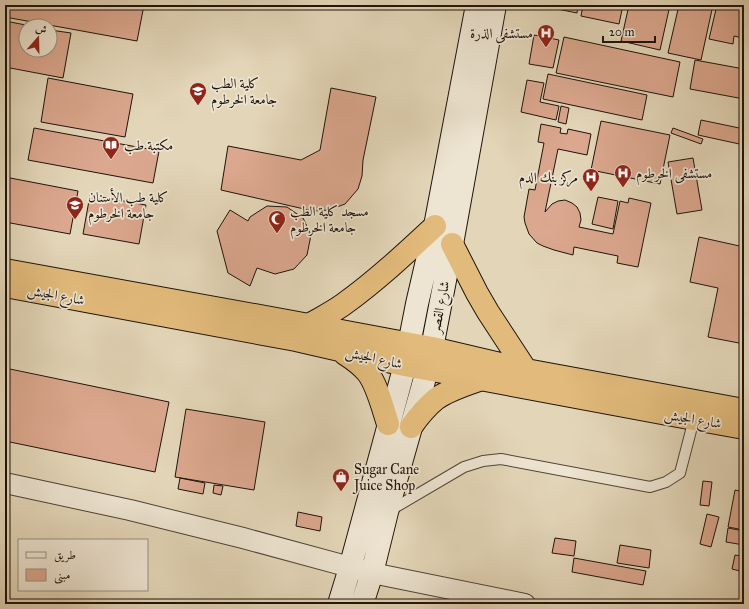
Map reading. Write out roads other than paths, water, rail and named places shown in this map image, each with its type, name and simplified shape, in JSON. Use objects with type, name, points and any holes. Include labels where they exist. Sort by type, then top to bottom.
[{"type":"highway","points":[[309,325],[356,296],[406,253],[434,226]]},
{"type":"highway","points":[[452,244],[484,306],[526,370]]},
{"type":"highway","name":"شارع الجيش","points":[[5,270],[409,344],[429,359],[482,379],[744,428]]},
{"type":"highway","name":"شارع الجيش","points":[[5,286],[296,340],[405,365],[429,359],[526,370],[744,410]]},
{"type":"highway","points":[[341,351],[367,372],[374,384],[388,424]]},
{"type":"highway","points":[[411,427],[435,399],[443,394],[482,379]]},
{"type":"main road","name":"شارع القصر","points":[[405,365],[477,5]]},
{"type":"main road","name":"شارع القصر","points":[[362,604],[372,573],[387,512],[429,359],[452,244],[495,5]]},
{"type":"main road","points":[[339,604],[405,365]]},
{"type":"street","points":[[5,483],[130,510],[236,536],[350,568],[526,604]]},
{"type":"lane","points":[[387,512],[464,467],[483,461],[501,459],[650,487],[666,482],[680,473],[694,419]]},
{"type":"place","name":"مستشفى الذرة","points":[[546,48]]},
{"type":"place","name":"كلية الطب جامعة الخرطوم","points":[[198,106]]},
{"type":"place","name":"مكتبة طب","points":[[111,160]]},
{"type":"place","name":"مستشفى الخرطوم","points":[[623,188]]},
{"type":"place","name":"مركز بنك الدم","points":[[591,192]]},
{"type":"place","name":"كلية طب الأسنان جامعة الخرطوم","points":[[75,220]]},
{"type":"place","name":"مسجد كلية الطب جامعة الخرطوم","points":[[277,234]]},
{"type":"place","name":"Sugar Cane Juice Shop","points":[[341,492]]}]
